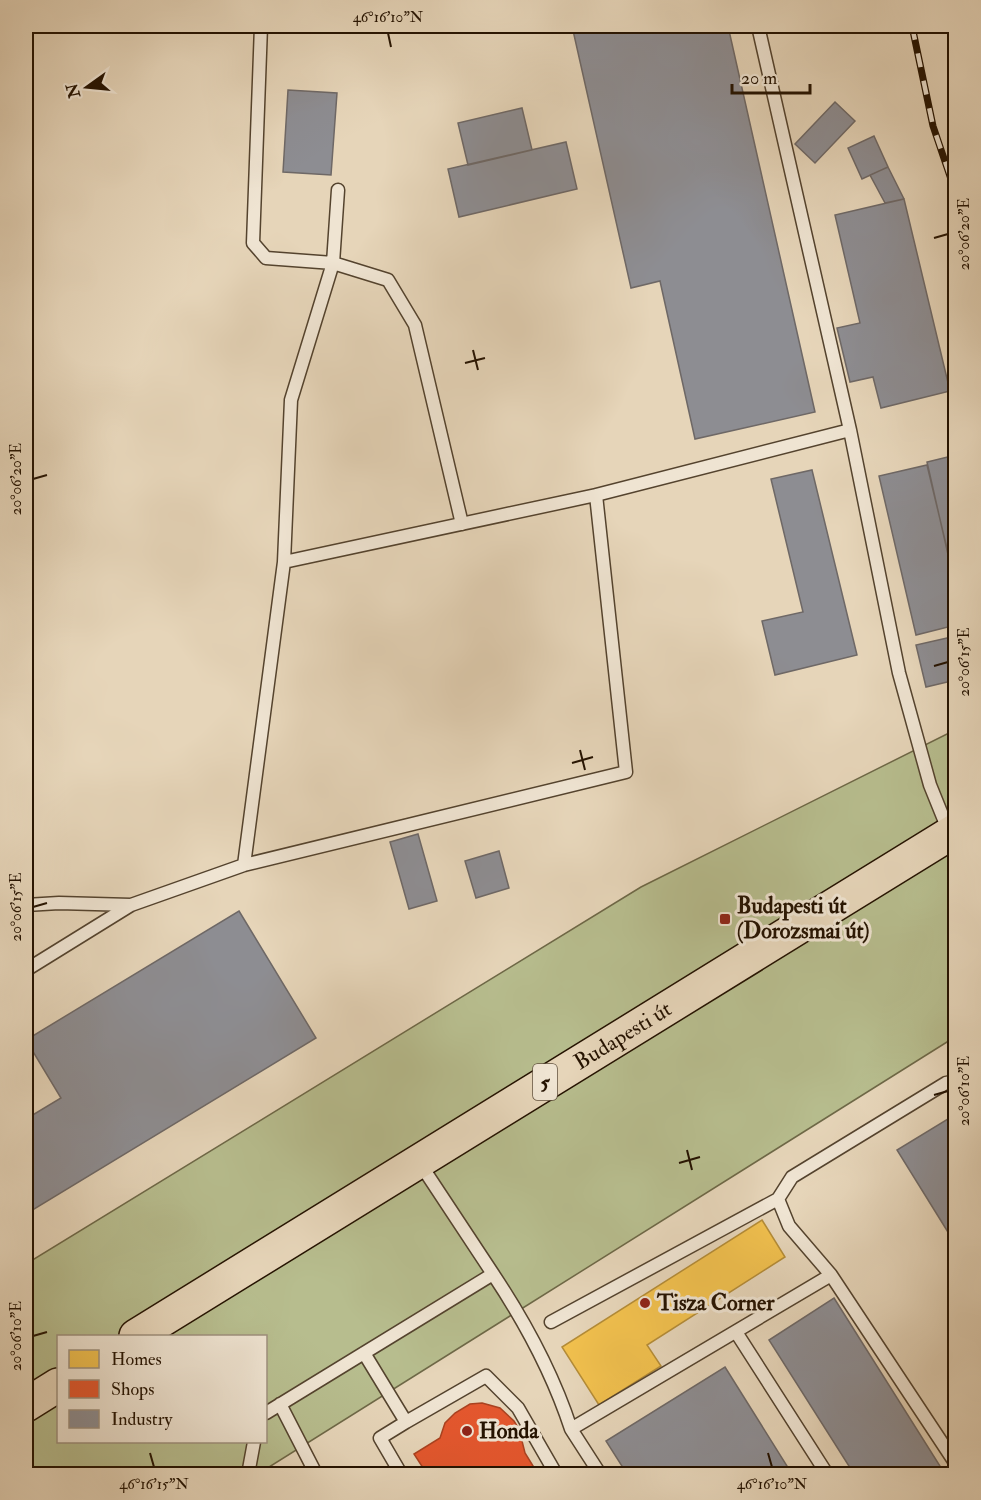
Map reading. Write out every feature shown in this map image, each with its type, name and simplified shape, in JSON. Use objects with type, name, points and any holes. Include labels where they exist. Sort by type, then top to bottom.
[{"type":"main road","name":"Budapesti út","points":[[138,1335],[953,832]]},
{"type":"main road","points":[[26,1405],[57,1386]]},
{"type":"lane","points":[[261,26],[253,243],[266,258],[333,263],[388,280],[415,325],[462,524]]},
{"type":"lane","points":[[758,26],[850,429],[899,673],[930,785],[953,832]]},
{"type":"lane","points":[[244,865],[284,562],[291,400],[333,263],[338,190]]},
{"type":"lane","points":[[284,562],[596,495],[850,429]]},
{"type":"lane","points":[[26,970],[131,905],[244,865],[626,772],[596,495]]},
{"type":"lane","points":[[26,905],[59,903],[131,905]]},
{"type":"lane","points":[[551,1322],[778,1198],[792,1176],[946,1083],[956,1081]]},
{"type":"lane","points":[[418,1161],[514,1305],[559,1391],[571,1429],[600,1474]]},
{"type":"lane","points":[[778,1198],[789,1226],[831,1275],[956,1464]]},
{"type":"lane","points":[[267,1412],[493,1274]]},
{"type":"lane","points":[[571,1429],[831,1275]]},
{"type":"lane","points":[[736,1332],[827,1474]]},
{"type":"lane","points":[[364,1353],[406,1422]]},
{"type":"lane","points":[[401,1474],[380,1438],[486,1376],[518,1408],[555,1474]]},
{"type":"lane","points":[[280,1404],[316,1474]]},
{"type":"lane","points":[[253,1474],[249,1468],[254,1443]]},
{"type":"green space","points":[[955,730],[955,1037],[258,1474],[26,1474],[26,1260],[31,1261],[641,887]]},
{"type":"building: Homes","points":[[762,1220],[785,1257],[647,1345],[661,1366],[599,1405],[562,1347]]},
{"type":"building: Shops","points":[[482,1403],[500,1408],[514,1421],[519,1429],[525,1453],[538,1474],[427,1474],[414,1454],[440,1438],[445,1423],[455,1413],[470,1404]]},
{"type":"building: Industry","points":[[572,26],[728,26],[815,412],[695,439],[660,281],[631,288]]},
{"type":"building: Industry","points":[[288,90],[337,93],[331,175],[283,172]]},
{"type":"building: Industry","points":[[835,102],[855,121],[815,163],[795,144]]},
{"type":"building: Industry","points":[[522,108],[532,150],[468,165],[458,123]]},
{"type":"building: Industry","points":[[874,136],[888,167],[862,179],[848,148]]},
{"type":"building: Industry","points":[[566,142],[577,189],[459,217],[448,169]]},
{"type":"building: Industry","points":[[888,167],[904,199],[885,203],[870,175]]},
{"type":"building: Industry","points":[[904,199],[950,391],[881,408],[873,377],[850,382],[837,328],[860,323],[835,215]]},
{"type":"building: Industry","points":[[956,455],[956,558],[949,559],[927,462]]},
{"type":"building: Industry","points":[[927,465],[956,586],[956,625],[916,635],[879,476]]},
{"type":"building: Industry","points":[[812,470],[857,655],[775,675],[762,621],[803,612],[771,479]]},
{"type":"building: Industry","points":[[956,636],[956,680],[926,687],[916,645]]},
{"type":"building: Industry","points":[[418,834],[437,901],[409,909],[390,842]]},
{"type":"building: Industry","points":[[499,851],[509,888],[476,898],[465,861]]},
{"type":"building: Industry","points":[[239,911],[316,1038],[26,1214],[26,1119],[61,1098],[26,1040]]},
{"type":"building: Industry","points":[[956,1114],[956,1245],[897,1150]]},
{"type":"building: Industry","points":[[834,1298],[945,1474],[854,1474],[769,1340]]},
{"type":"building: Industry","points":[[725,1367],[792,1474],[627,1474],[606,1441]]},
{"type":"railway","points":[[912,26],[933,126],[956,194]]},
{"type":"place","name":"Budapesti út (Dorozsmai út)","points":[[725,919]]},
{"type":"place","name":"Tisza Corner","points":[[645,1303]]},
{"type":"place","name":"Honda","points":[[467,1431]]}]
